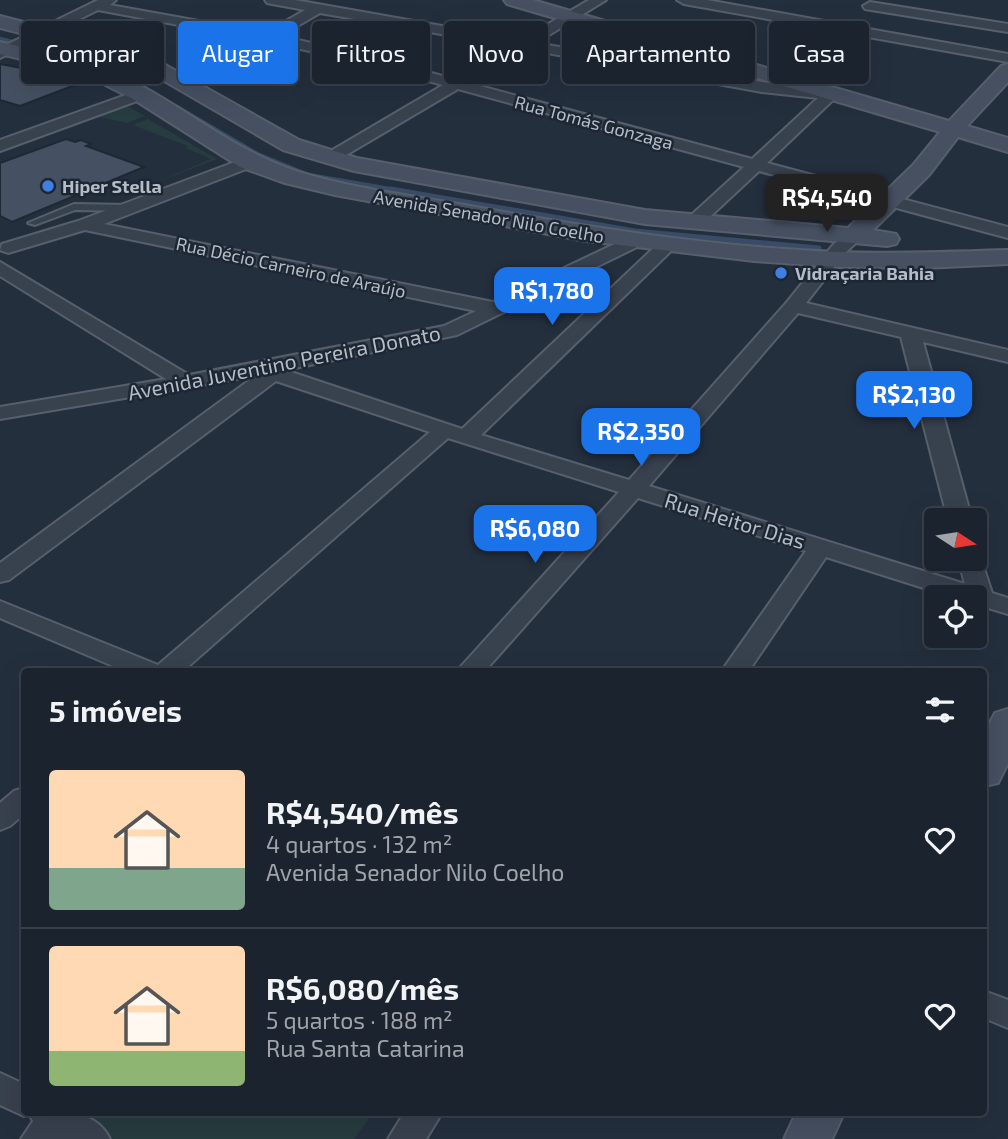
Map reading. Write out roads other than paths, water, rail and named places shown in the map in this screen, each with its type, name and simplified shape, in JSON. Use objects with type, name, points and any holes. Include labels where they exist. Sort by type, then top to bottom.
[{"type":"main road","points":[[513,0],[1008,145]]},
{"type":"main road","name":"Avenida Senador Nilo Coelho","points":[[0,22],[21,29]]},
{"type":"main road","name":"Avenida Senador Nilo Coelho","points":[[5,50],[91,70],[140,95],[248,162],[285,176],[335,188],[666,246],[832,259],[1008,257]]},
{"type":"main road","points":[[853,237],[922,170],[953,129],[1008,70]]},
{"type":"main road","name":"Avenida Senador Nilo Coelho","points":[[187,84],[291,145],[330,158],[511,194],[693,223],[853,237],[932,241],[1008,236]]},
{"type":"main road","points":[[987,767],[1008,722]]},
{"type":"main road","points":[[808,1139],[819,1116]]},
{"type":"street","points":[[272,0],[320,4],[444,27]]},
{"type":"street","points":[[548,30],[599,0]]},
{"type":"street","points":[[693,1],[1008,58]]},
{"type":"street","points":[[65,21],[103,3]]},
{"type":"street","name":"Rua Tomás Gonzaga","points":[[103,3],[188,21]]},
{"type":"street","points":[[294,21],[320,4]]},
{"type":"street","points":[[870,6],[1008,28]]},
{"type":"street","points":[[5,50],[21,42]]},
{"type":"street","name":"Rua Tomás Gonzaga","points":[[298,44],[352,56],[889,200],[1008,236]]},
{"type":"street","points":[[548,47],[762,87],[828,94]]},
{"type":"street","points":[[330,158],[454,85]]},
{"type":"street","points":[[693,223],[757,166],[828,94]]},
{"type":"street","points":[[0,146],[140,95]]},
{"type":"street","points":[[4,246],[84,225],[248,162]]},
{"type":"street","name":"Rua Décio Carneiro de Araújo","points":[[84,225],[497,309]]},
{"type":"street","points":[[473,668],[634,489],[853,237]]},
{"type":"street","name":"Avenida Juventino Pereira Donato","points":[[0,413],[184,381],[267,371],[450,331],[633,242]]},
{"type":"street","points":[[4,246],[12,252],[11,257],[0,267],[184,381]]},
{"type":"street","points":[[171,668],[456,434],[666,246]]},
{"type":"street","points":[[794,306],[1008,356]]},
{"type":"street","points":[[910,332],[957,508]]},
{"type":"street","points":[[0,575],[267,371]]},
{"type":"street","name":"Rua Heitor Dias","points":[[267,371],[456,434],[941,585]]},
{"type":"street","points":[[737,668],[821,546]]},
{"type":"street","name":"Rua Heitor Dias","points":[[987,600],[1008,606]]},
{"type":"street","points":[[0,609],[140,668]]},
{"type":"street","points":[[0,819],[21,801]]},
{"type":"street","points":[[987,1005],[1008,1014]]},
{"type":"street","points":[[0,1088],[21,1099]]},
{"type":"street","points":[[406,1139],[422,1116]]},
{"type":"street","points":[[51,1121],[92,1139]]},
{"type":"lane","points":[[32,223],[70,205],[129,208]]},
{"type":"waterway","points":[[0,39],[105,66],[141,86]]},
{"type":"waterway","points":[[175,106],[257,154],[308,175],[401,191]]},
{"type":"waterway","points":[[391,189],[635,231],[819,248]]},
{"type":"place","name":"Hiper Stella","points":[[48,186]]},
{"type":"place","name":"Vidraçaria Bahia","points":[[781,273]]}]
